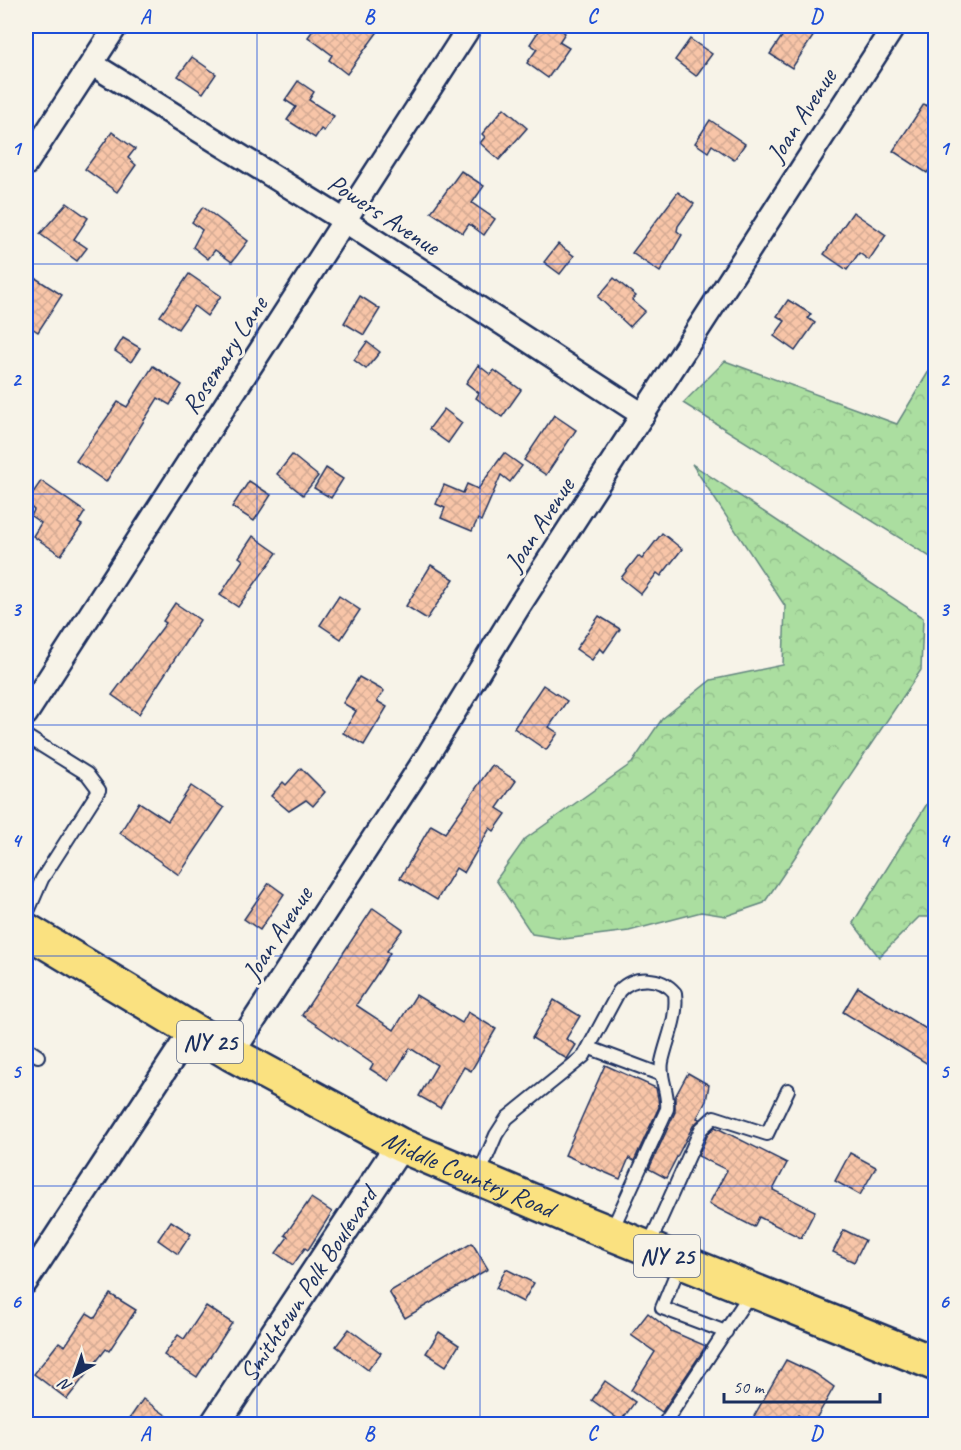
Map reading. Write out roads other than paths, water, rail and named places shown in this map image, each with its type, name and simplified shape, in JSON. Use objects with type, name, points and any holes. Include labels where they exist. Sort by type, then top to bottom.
[{"type":"main road","name":"Middle Country Road","points":[[26,930],[232,1054],[400,1145],[610,1233],[936,1364]]},
{"type":"street","points":[[26,164],[117,26]]},
{"type":"street","name":"Rosemary Lane","points":[[26,714],[470,26]]},
{"type":"street","name":"Joan Avenue","points":[[232,1054],[419,768],[894,26]]},
{"type":"street","name":"Powers Avenue","points":[[92,64],[345,222],[643,415]]},
{"type":"street","points":[[26,1282],[192,1031]]},
{"type":"street","name":"Smithtown Polk Boulevard","points":[[215,1425],[400,1145]]},
{"type":"lane","points":[[26,735],[87,774],[99,790],[52,865],[26,916]]},
{"type":"lane","points":[[478,1178],[496,1135],[507,1118],[584,1056],[619,991],[627,983],[637,980],[660,981],[675,993],[676,1004],[673,1029],[662,1063],[662,1076],[669,1097],[667,1109],[610,1233]]},
{"type":"lane","points":[[26,1048],[38,1056]]},
{"type":"lane","points":[[590,1048],[662,1076]]},
{"type":"lane","points":[[648,1248],[706,1122],[714,1117],[767,1134],[788,1090]]},
{"type":"lane","points":[[681,1261],[662,1308],[726,1332]]},
{"type":"lane","points":[[664,1425],[753,1290]]}]
